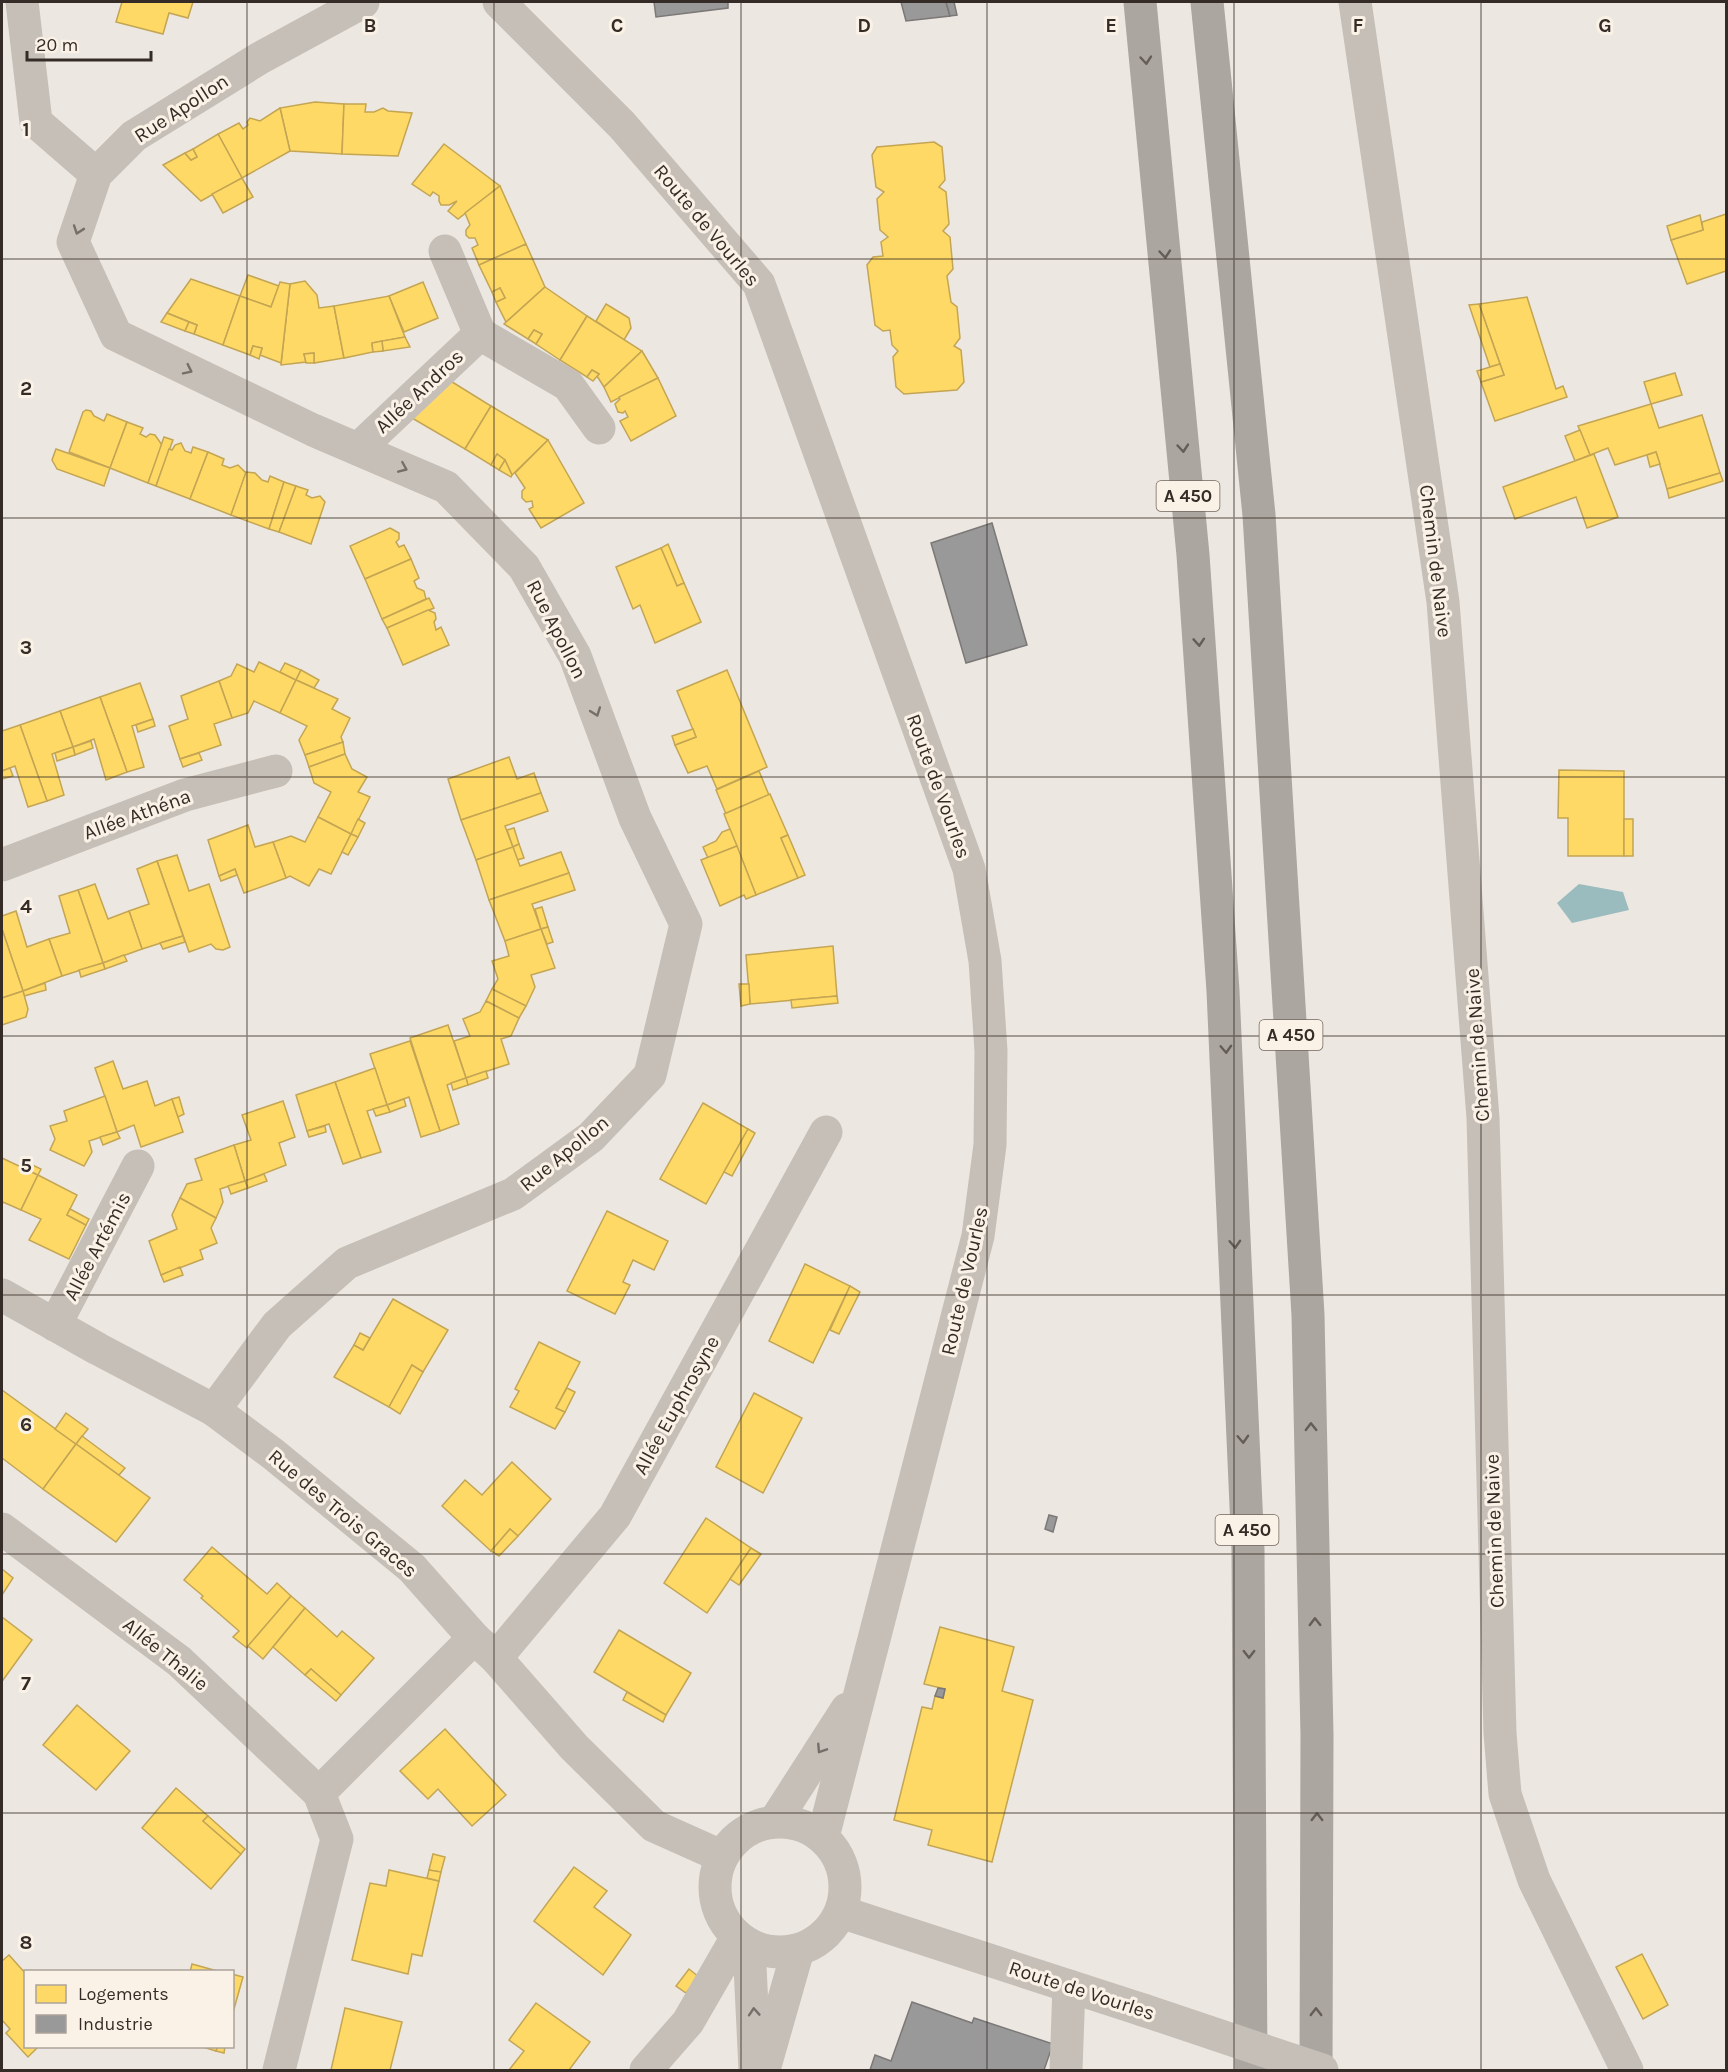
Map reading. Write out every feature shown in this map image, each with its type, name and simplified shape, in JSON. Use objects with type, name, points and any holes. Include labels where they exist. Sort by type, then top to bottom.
[{"type":"highway","name":"A 450","points":[[1140,2],[1193,555],[1223,990],[1248,1550],[1251,2070]]},
{"type":"highway","name":"A 450","points":[[1207,2],[1259,515],[1308,1315],[1317,1735],[1316,2070]]},
{"type":"street","points":[[22,2],[36,122],[96,174]]},
{"type":"street","name":"Rue Apollon","points":[[214,1410],[277,1325],[347,1263],[513,1194],[591,1137],[650,1075],[686,924],[635,818],[575,656],[524,567],[446,487],[313,430],[116,335],[73,242],[96,174],[135,136],[260,58],[363,2]]},
{"type":"street","name":"Route de Vourles","points":[[499,2],[622,125],[759,284],[969,869],[986,961],[992,1051],[990,1145],[980,1225],[823,1837]]},
{"type":"street","name":"Chemin de Naive","points":[[1355,2],[1443,602],[1483,1118],[1500,1733],[1505,1794],[1534,1880],[1627,2070]]},
{"type":"street","name":"Allée Andros","points":[[445,251],[480,334],[568,385],[599,428]]},
{"type":"street","name":"Allée Andros","points":[[358,449],[480,334]]},
{"type":"street","name":"Allée Athéna","points":[[2,865],[185,795],[276,771]]},
{"type":"street","name":"Allée Euphrosyne","points":[[485,1648],[615,1516],[826,1132]]},
{"type":"street","name":"Allée Artémis","points":[[55,1325],[138,1166]]},
{"type":"street","name":"Rue des Trois Graces","points":[[2,1295],[214,1410],[273,1454],[412,1568],[574,1747],[654,1826],[721,1856]]},
{"type":"street","name":"Allée Thalie","points":[[2,1529],[179,1661],[319,1793],[337,1839],[279,2070]]},
{"type":"street","points":[[319,1793],[485,1648]]},
{"type":"street","name":"Route de Vourles","points":[[775,1821],[864,1682]]},
{"type":"street","points":[[775,1821],[792,1822],[809,1827],[823,1837],[837,1852],[844,1872],[845,1892],[841,1912],[830,1929],[816,1942],[798,1950],[782,1953],[765,1951],[743,1941],[723,1920],[715,1899],[715,1877],[721,1856],[735,1839],[753,1826],[775,1821]]},
{"type":"street","name":"Route de Vourles","points":[[841,1912],[1322,2070]]},
{"type":"street","points":[[646,2070],[688,2022],[743,1941]]},
{"type":"street","points":[[743,1941],[755,2070]]},
{"type":"street","points":[[763,2070],[798,1950]]},
{"type":"street","points":[[1066,2070],[1070,1986]]},
{"type":"water","points":[[1579,884],[1623,892],[1629,910],[1572,923],[1557,903]]},
{"type":"building: Logements","points":[[122,2],[193,2],[188,18],[169,13],[163,34],[116,22]]},
{"type":"building: Logements","points":[[315,102],[344,104],[342,154],[290,151],[280,108]]},
{"type":"building: Logements","points":[[344,104],[366,104],[365,112],[374,112],[383,108],[388,111],[412,113],[398,156],[342,154]]},
{"type":"building: Logements","points":[[280,108],[290,151],[242,178],[218,134],[239,123],[243,129],[248,125],[250,118],[260,121]]},
{"type":"building: Logements","points":[[218,134],[242,178],[201,201],[163,165],[185,153],[191,160],[197,157],[193,149]]},
{"type":"building: Logements","points":[[934,142],[942,147],[945,180],[939,187],[946,192],[949,224],[943,231],[950,237],[953,269],[947,276],[951,302],[957,307],[960,338],[954,346],[961,350],[964,382],[957,390],[904,394],[896,387],[893,357],[898,351],[892,345],[890,330],[883,331],[875,325],[867,265],[873,257],[883,256],[881,242],[888,237],[880,230],[877,199],[884,192],[876,187],[872,155],[877,147]]},
{"type":"building: Logements","points":[[444,144],[500,186],[458,219],[448,211],[457,201],[449,205],[441,205],[439,196],[433,192],[430,196],[412,184]]},
{"type":"building: Logements","points":[[193,149],[197,157],[191,160],[185,153]]},
{"type":"building: Logements","points":[[242,178],[253,197],[223,213],[212,194]]},
{"type":"building: Logements","points":[[500,186],[526,244],[479,265],[472,248],[478,245],[475,238],[469,238],[466,235],[466,230],[470,225],[465,213]]},
{"type":"building: Logements","points":[[1726,214],[1726,271],[1687,284],[1671,240],[1703,230],[1702,222]]},
{"type":"building: Logements","points":[[1700,215],[1703,230],[1671,240],[1667,226]]},
{"type":"building: Logements","points":[[526,244],[545,287],[506,322],[496,302],[505,298],[500,288],[492,292],[479,265]]},
{"type":"building: Logements","points":[[248,275],[279,286],[271,307],[240,296]]},
{"type":"building: Logements","points":[[191,279],[240,296],[223,345],[194,334],[197,325],[167,313]]},
{"type":"building: Logements","points":[[305,281],[317,295],[319,308],[334,306],[344,358],[314,363],[314,353],[304,354],[306,362],[281,365],[290,284]]},
{"type":"building: Logements","points":[[280,282],[290,284],[281,363],[260,355],[262,348],[253,346],[250,355],[223,345],[240,296],[271,307]]},
{"type":"building: Logements","points":[[423,282],[438,318],[404,332],[389,296]]},
{"type":"building: Logements","points":[[545,287],[587,316],[560,360],[536,344],[542,334],[534,330],[528,339],[504,324]]},
{"type":"building: Logements","points":[[500,288],[505,298],[496,302],[492,292]]},
{"type":"building: Logements","points":[[389,296],[405,337],[372,343],[373,352],[344,358],[334,306]]},
{"type":"building: Logements","points":[[1527,297],[1556,389],[1563,386],[1567,397],[1495,421],[1481,382],[1504,375],[1479,304]]},
{"type":"building: Logements","points":[[606,304],[629,318],[631,328],[624,340],[596,321]]},
{"type":"building: Logements","points":[[1479,304],[1500,364],[1490,367],[1469,305]]},
{"type":"building: Logements","points":[[167,313],[189,322],[185,331],[161,322]]},
{"type":"building: Logements","points":[[587,316],[642,351],[604,387],[597,376],[599,374],[592,370],[587,377],[560,360]]},
{"type":"building: Logements","points":[[189,322],[197,325],[194,334],[185,331]]},
{"type":"building: Logements","points":[[534,330],[542,334],[536,344],[528,339]]},
{"type":"building: Logements","points":[[405,337],[410,347],[383,351],[382,341]]},
{"type":"building: Logements","points":[[382,341],[383,351],[373,352],[372,343]]},
{"type":"building: Logements","points":[[253,346],[262,348],[259,359],[250,355]]},
{"type":"building: Logements","points":[[642,351],[658,378],[611,402],[604,387]]},
{"type":"building: Logements","points":[[314,353],[314,363],[306,363],[304,354]]},
{"type":"building: Logements","points":[[1500,364],[1504,375],[1481,382],[1477,371]]},
{"type":"building: Logements","points":[[592,370],[599,374],[593,381],[587,377]]},
{"type":"building: Logements","points":[[1675,373],[1682,395],[1651,404],[1644,382]]},
{"type":"building: Logements","points":[[658,378],[676,416],[631,441],[620,421],[628,417],[625,411],[618,412],[615,404],[620,399],[619,397]]},
{"type":"building: Logements","points":[[449,380],[491,406],[465,449],[412,418]]},
{"type":"building: Logements","points":[[1651,404],[1659,428],[1702,415],[1720,473],[1667,489],[1656,452],[1615,465],[1608,448],[1590,455],[1578,426]]},
{"type":"building: Logements","points":[[491,406],[548,440],[512,475],[505,460],[497,454],[491,465],[465,449]]},
{"type":"building: Logements","points":[[86,410],[104,421],[107,414],[127,422],[110,468],[69,452],[83,412]]},
{"type":"building: Logements","points":[[127,422],[143,428],[140,434],[146,437],[150,434],[155,435],[162,445],[148,483],[110,468]]},
{"type":"building: Logements","points":[[1580,430],[1590,455],[1575,461],[1565,436]]},
{"type":"building: Logements","points":[[164,437],[173,440],[156,486],[148,483]]},
{"type":"building: Logements","points":[[548,440],[584,503],[541,528],[529,509],[533,507],[532,501],[526,502],[522,498],[522,491],[525,488],[515,473]]},
{"type":"building: Logements","points":[[181,443],[185,451],[191,453],[193,447],[208,452],[190,499],[156,486],[169,449],[172,450],[175,445]]},
{"type":"building: Logements","points":[[56,449],[110,468],[104,486],[57,469],[52,460]]},
{"type":"building: Logements","points":[[208,452],[224,459],[222,465],[230,468],[238,465],[246,473],[231,515],[190,499]]},
{"type":"building: Logements","points":[[1656,452],[1660,464],[1650,467],[1647,455]]},
{"type":"building: Logements","points":[[497,454],[505,460],[499,470],[491,465]]},
{"type":"building: Logements","points":[[1594,454],[1618,517],[1587,528],[1576,497],[1515,519],[1503,487]]},
{"type":"building: Logements","points":[[505,460],[512,475],[511,477],[499,470]]},
{"type":"building: Logements","points":[[246,472],[255,473],[268,482],[270,476],[284,482],[269,529],[231,515]]},
{"type":"building: Logements","points":[[1720,473],[1723,481],[1669,498],[1667,489]]},
{"type":"building: Logements","points":[[284,482],[296,486],[279,532],[269,529]]},
{"type":"building: Logements","points":[[296,486],[308,490],[306,495],[312,498],[320,496],[325,502],[311,544],[279,532]]},
{"type":"building: Logements","points":[[390,528],[399,533],[399,539],[396,542],[399,547],[404,545],[411,559],[365,579],[350,546]]},
{"type":"building: Logements","points":[[668,544],[684,583],[677,586],[661,548]]},
{"type":"building: Logements","points":[[661,548],[677,586],[684,583],[701,622],[655,643],[640,605],[633,609],[616,567]]},
{"type":"building: Logements","points":[[411,559],[419,578],[414,581],[417,588],[424,591],[426,599],[382,619],[365,579]]},
{"type":"building: Logements","points":[[429,598],[434,608],[387,628],[382,619]]},
{"type":"building: Logements","points":[[428,610],[435,613],[436,630],[441,627],[449,645],[403,665],[387,628]]},
{"type":"building: Logements","points":[[259,662],[296,680],[280,713],[254,701],[248,713],[232,718],[219,681],[231,676],[237,664],[254,672]]},
{"type":"building: Logements","points":[[285,663],[301,670],[296,680],[280,672]]},
{"type":"building: Logements","points":[[301,670],[319,680],[314,688],[296,680]]},
{"type":"building: Logements","points":[[727,670],[767,767],[717,789],[707,766],[688,773],[675,745],[696,737],[677,691]]},
{"type":"building: Logements","points":[[296,680],[338,699],[332,709],[350,718],[341,737],[343,742],[305,755],[299,740],[307,726],[280,713]]},
{"type":"building: Logements","points":[[219,681],[232,718],[214,724],[221,745],[180,759],[169,726],[188,719],[181,696]]},
{"type":"building: Logements","points":[[140,683],[153,719],[132,726],[144,767],[127,772],[100,697]]},
{"type":"building: Logements","points":[[100,697],[127,772],[106,780],[94,739],[73,747],[60,711]]},
{"type":"building: Logements","points":[[60,711],[73,747],[52,754],[64,795],[47,801],[20,725]]},
{"type":"building: Logements","points":[[153,719],[155,726],[138,732],[136,725]]},
{"type":"building: Logements","points":[[20,725],[47,801],[28,807],[15,766],[2,771],[2,731]]},
{"type":"building: Logements","points":[[693,729],[696,737],[675,745],[672,736]]},
{"type":"building: Logements","points":[[91,741],[93,748],[75,755],[73,747]]},
{"type":"building: Logements","points":[[343,742],[345,754],[309,767],[305,755]]},
{"type":"building: Logements","points":[[73,747],[75,755],[57,761],[55,753]]},
{"type":"building: Logements","points":[[199,753],[202,760],[183,767],[180,759]]},
{"type":"building: Logements","points":[[345,754],[352,769],[367,777],[358,792],[370,797],[351,834],[318,817],[331,792],[314,783],[309,767]]},
{"type":"building: Logements","points":[[509,757],[517,779],[534,773],[541,793],[461,820],[448,779]]},
{"type":"building: Logements","points":[[10,768],[13,776],[2,779],[2,771]]},
{"type":"building: Logements","points":[[1559,770],[1624,771],[1624,856],[1568,856],[1568,818],[1558,818]]},
{"type":"building: Logements","points":[[759,771],[769,795],[726,814],[716,790]]},
{"type":"building: Logements","points":[[541,793],[548,811],[505,826],[513,847],[476,860],[461,820]]},
{"type":"building: Logements","points":[[770,794],[788,835],[781,838],[798,878],[756,895],[724,814]]},
{"type":"building: Logements","points":[[318,817],[351,834],[331,874],[319,869],[309,886],[290,876],[286,878],[273,842],[291,836],[305,842]]},
{"type":"building: Logements","points":[[358,819],[365,823],[358,837],[351,834]]},
{"type":"building: Logements","points":[[1624,819],[1633,819],[1633,856],[1624,856]]},
{"type":"building: Logements","points":[[248,825],[255,847],[273,842],[286,878],[244,893],[235,869],[219,876],[208,840]]},
{"type":"building: Logements","points":[[514,828],[519,844],[513,847],[507,830]]},
{"type":"building: Logements","points":[[730,829],[737,846],[708,858],[703,847],[716,841],[722,832]]},
{"type":"building: Logements","points":[[351,834],[358,837],[348,855],[342,852]]},
{"type":"building: Logements","points":[[788,835],[805,875],[798,878],[781,838]]},
{"type":"building: Logements","points":[[519,844],[524,858],[517,860],[513,847]]},
{"type":"building: Logements","points":[[737,846],[756,895],[746,899],[744,895],[720,906],[701,860]]},
{"type":"building: Logements","points":[[513,847],[520,866],[561,852],[569,873],[489,900],[476,860]]},
{"type":"building: Logements","points":[[177,855],[189,891],[209,884],[230,947],[223,950],[216,949],[211,944],[189,952],[157,861]]},
{"type":"building: Logements","points":[[157,861],[183,936],[142,949],[129,911],[149,904],[137,869]]},
{"type":"building: Logements","points":[[235,869],[237,875],[221,881],[219,876]]},
{"type":"building: Logements","points":[[569,873],[575,890],[532,904],[541,929],[505,941],[489,900]]},
{"type":"building: Logements","points":[[95,884],[108,919],[129,911],[142,949],[103,963],[78,890]]},
{"type":"building: Logements","points":[[78,890],[103,963],[62,976],[49,939],[70,933],[59,896]]},
{"type":"building: Logements","points":[[542,907],[548,927],[541,929],[535,909]]},
{"type":"building: Logements","points":[[16,911],[27,947],[49,939],[62,976],[23,991],[2,929],[2,916]]},
{"type":"building: Logements","points":[[548,927],[553,942],[547,944],[541,929]]},
{"type":"building: Logements","points":[[2,929],[23,991],[2,998]]},
{"type":"building: Logements","points":[[541,929],[555,968],[531,975],[535,987],[526,1006],[492,989],[498,979],[492,961],[509,956],[505,941]]},
{"type":"building: Logements","points":[[183,936],[185,942],[163,949],[160,943]]},
{"type":"building: Logements","points":[[833,946],[837,996],[750,1004],[746,955]]},
{"type":"building: Logements","points":[[124,955],[127,961],[105,969],[103,963]]},
{"type":"building: Logements","points":[[103,963],[105,969],[81,977],[79,970]]},
{"type":"building: Logements","points":[[45,983],[46,990],[24,996],[23,991]]},
{"type":"building: Logements","points":[[739,984],[749,984],[750,1004],[741,1006]]},
{"type":"building: Logements","points":[[492,989],[526,1006],[519,1018],[486,1001]]},
{"type":"building: Logements","points":[[23,991],[28,1009],[26,1017],[2,1025],[2,998]]},
{"type":"building: Logements","points":[[837,996],[838,1003],[792,1008],[791,1000]]},
{"type":"building: Logements","points":[[486,1001],[519,1018],[511,1036],[501,1039],[509,1064],[466,1078],[454,1041],[470,1036],[463,1019],[480,1012]]},
{"type":"building: Logements","points":[[448,1025],[466,1078],[447,1085],[459,1124],[440,1131],[410,1038]]},
{"type":"building: Logements","points":[[410,1041],[440,1131],[421,1137],[409,1097],[387,1105],[370,1054]]},
{"type":"building: Logements","points":[[113,1061],[123,1089],[147,1081],[155,1106],[172,1099],[183,1132],[141,1147],[134,1125],[117,1132],[95,1068]]},
{"type":"building: Logements","points":[[375,1068],[387,1105],[367,1111],[381,1152],[361,1158],[335,1082]]},
{"type":"building: Logements","points":[[486,1071],[488,1078],[468,1085],[466,1078]]},
{"type":"building: Logements","points":[[466,1078],[468,1085],[453,1090],[451,1083]]},
{"type":"building: Logements","points":[[335,1082],[361,1158],[343,1164],[329,1124],[307,1131],[296,1095]]},
{"type":"building: Logements","points":[[105,1096],[117,1132],[89,1141],[92,1152],[84,1166],[50,1150],[55,1139],[50,1126],[67,1121],[64,1111]]},
{"type":"building: Logements","points":[[179,1097],[184,1114],[178,1117],[172,1099]]},
{"type":"building: Logements","points":[[404,1099],[406,1106],[390,1112],[387,1105]]},
{"type":"building: Logements","points":[[283,1101],[295,1137],[279,1143],[286,1165],[245,1181],[234,1145],[251,1140],[242,1115]]},
{"type":"building: Logements","points":[[703,1103],[748,1129],[706,1204],[660,1179]]},
{"type":"building: Logements","points":[[387,1105],[390,1112],[376,1116],[373,1109]]},
{"type":"building: Logements","points":[[325,1126],[326,1132],[309,1137],[307,1131]]},
{"type":"building: Logements","points":[[748,1129],[755,1133],[732,1176],[724,1172]]},
{"type":"building: Logements","points":[[117,1132],[120,1138],[103,1145],[100,1137]]},
{"type":"building: Logements","points":[[234,1145],[245,1181],[220,1189],[223,1202],[216,1218],[180,1198],[187,1184],[202,1180],[195,1159]]},
{"type":"building: Logements","points":[[2,1158],[38,1175],[21,1210],[3,1202],[2,1205]]},
{"type":"building: Logements","points":[[26,1162],[41,1169],[38,1175],[23,1168]]},
{"type":"building: Logements","points":[[264,1174],[267,1181],[248,1188],[245,1181]]},
{"type":"building: Logements","points":[[38,1175],[77,1195],[67,1215],[86,1225],[69,1259],[29,1240],[41,1219],[21,1210]]},
{"type":"building: Logements","points":[[245,1181],[248,1188],[231,1194],[228,1186]]},
{"type":"building: Logements","points":[[180,1198],[216,1218],[211,1228],[217,1243],[200,1250],[203,1259],[161,1275],[149,1241],[177,1229],[172,1215]]},
{"type":"building: Logements","points":[[70,1209],[89,1219],[86,1225],[67,1215]]},
{"type":"building: Logements","points":[[607,1211],[668,1241],[654,1270],[633,1260],[623,1282],[630,1285],[615,1314],[567,1291]]},
{"type":"building: Logements","points":[[805,1264],[850,1286],[813,1363],[769,1341]]},
{"type":"building: Logements","points":[[180,1267],[183,1275],[164,1282],[161,1275]]},
{"type":"building: Logements","points":[[850,1286],[860,1292],[839,1334],[830,1330]]},
{"type":"building: Logements","points":[[393,1299],[448,1330],[423,1372],[412,1365],[389,1407],[334,1377],[354,1345],[363,1350]]},
{"type":"building: Logements","points":[[360,1333],[370,1338],[363,1350],[354,1345]]},
{"type":"building: Logements","points":[[539,1342],[580,1362],[556,1408],[565,1412],[555,1429],[510,1407],[519,1391],[515,1389]]},
{"type":"building: Logements","points":[[412,1365],[423,1372],[400,1414],[389,1407]]},
{"type":"building: Logements","points":[[567,1388],[575,1392],[565,1412],[556,1408]]},
{"type":"building: Logements","points":[[2,1390],[76,1444],[43,1489],[2,1458]]},
{"type":"building: Logements","points":[[754,1393],[802,1418],[763,1493],[716,1467]]},
{"type":"building: Logements","points":[[66,1413],[88,1429],[76,1444],[55,1429]]},
{"type":"building: Logements","points":[[82,1436],[125,1468],[119,1475],[76,1444]]},
{"type":"building: Logements","points":[[76,1444],[150,1498],[116,1542],[43,1489]]},
{"type":"building: Logements","points":[[512,1462],[551,1499],[518,1536],[510,1529],[491,1551],[442,1506],[465,1480],[482,1495]]},
{"type":"building: Logements","points":[[706,1518],[751,1548],[707,1613],[664,1583]]},
{"type":"building: Logements","points":[[510,1529],[518,1536],[499,1556],[491,1551]]},
{"type":"building: Logements","points":[[212,1547],[267,1594],[277,1583],[291,1596],[247,1648],[233,1637],[239,1631],[184,1580]]},
{"type":"building: Logements","points":[[751,1548],[761,1554],[739,1585],[730,1579]]},
{"type":"building: Logements","points":[[2,1569],[13,1578],[2,1595]]},
{"type":"building: Logements","points":[[291,1596],[305,1608],[263,1659],[248,1646]]},
{"type":"building: Logements","points":[[305,1608],[337,1637],[342,1631],[374,1658],[341,1695],[311,1669],[305,1675],[273,1647]]},
{"type":"building: Logements","points":[[2,1617],[32,1640],[3,1680],[2,1679]]},
{"type":"building: Logements","points":[[940,1627],[1014,1647],[1002,1691],[1033,1700],[992,1862],[928,1845],[932,1830],[894,1820],[922,1707],[932,1709],[935,1696],[943,1698],[945,1689],[924,1684]]},
{"type":"building: Logements","points":[[619,1630],[691,1673],[666,1715],[594,1672]]},
{"type":"building: Logements","points":[[311,1669],[341,1695],[336,1701],[305,1675]]},
{"type":"building: Logements","points":[[627,1692],[666,1715],[663,1722],[623,1700]]},
{"type":"building: Logements","points":[[77,1705],[130,1751],[96,1790],[43,1745]]},
{"type":"building: Logements","points":[[445,1729],[506,1795],[472,1826],[438,1789],[428,1799],[400,1771]]},
{"type":"building: Logements","points":[[176,1788],[208,1816],[203,1821],[241,1854],[211,1889],[142,1828]]},
{"type":"building: Logements","points":[[208,1816],[245,1849],[241,1854],[203,1821]]},
{"type":"building: Logements","points":[[433,1854],[445,1857],[441,1872],[429,1870]]},
{"type":"building: Logements","points":[[574,1867],[607,1891],[594,1907],[631,1935],[603,1975],[534,1921]]},
{"type":"building: Logements","points":[[389,1870],[439,1881],[422,1956],[412,1954],[408,1974],[352,1960],[370,1883],[386,1886]]},
{"type":"building: Logements","points":[[429,1870],[441,1872],[439,1881],[427,1878]]},
{"type":"building: Logements","points":[[1642,1954],[1668,2005],[1643,2019],[1616,1967]]},
{"type":"building: Logements","points":[[9,1955],[24,1972],[24,2048],[37,2048],[28,2057],[6,2033],[10,2029],[2,2020],[2,1961]]},
{"type":"building: Logements","points":[[192,1964],[214,1970],[190,1970]]},
{"type":"building: Logements","points":[[689,1969],[699,1977],[686,1993],[676,1986]]},
{"type":"building: Logements","points":[[234,1975],[243,1977],[234,2009]]},
{"type":"building: Logements","points":[[536,2003],[590,2042],[569,2070],[509,2070],[524,2051],[509,2040]]},
{"type":"building: Logements","points":[[345,2008],[402,2022],[390,2070],[331,2070]]},
{"type":"building: Logements","points":[[217,2048],[225,2048],[224,2053],[216,2051]]},
{"type":"building: Industrie","points":[[654,2],[728,2],[728,8],[656,17]]},
{"type":"building: Industrie","points":[[901,2],[946,2],[950,16],[906,21]]},
{"type":"building: Industrie","points":[[946,2],[954,2],[957,15],[950,16]]},
{"type":"building: Industrie","points":[[992,523],[1027,645],[966,663],[931,543]]},
{"type":"building: Industrie","points":[[1049,1515],[1057,1517],[1053,1532],[1045,1529]]},
{"type":"building: Industrie","points":[[938,1688],[945,1689],[943,1698],[935,1696]]},
{"type":"building: Industrie","points":[[912,2002],[972,2023],[974,2018],[1053,2044],[1044,2070],[870,2070],[875,2055],[891,2061]]}]
